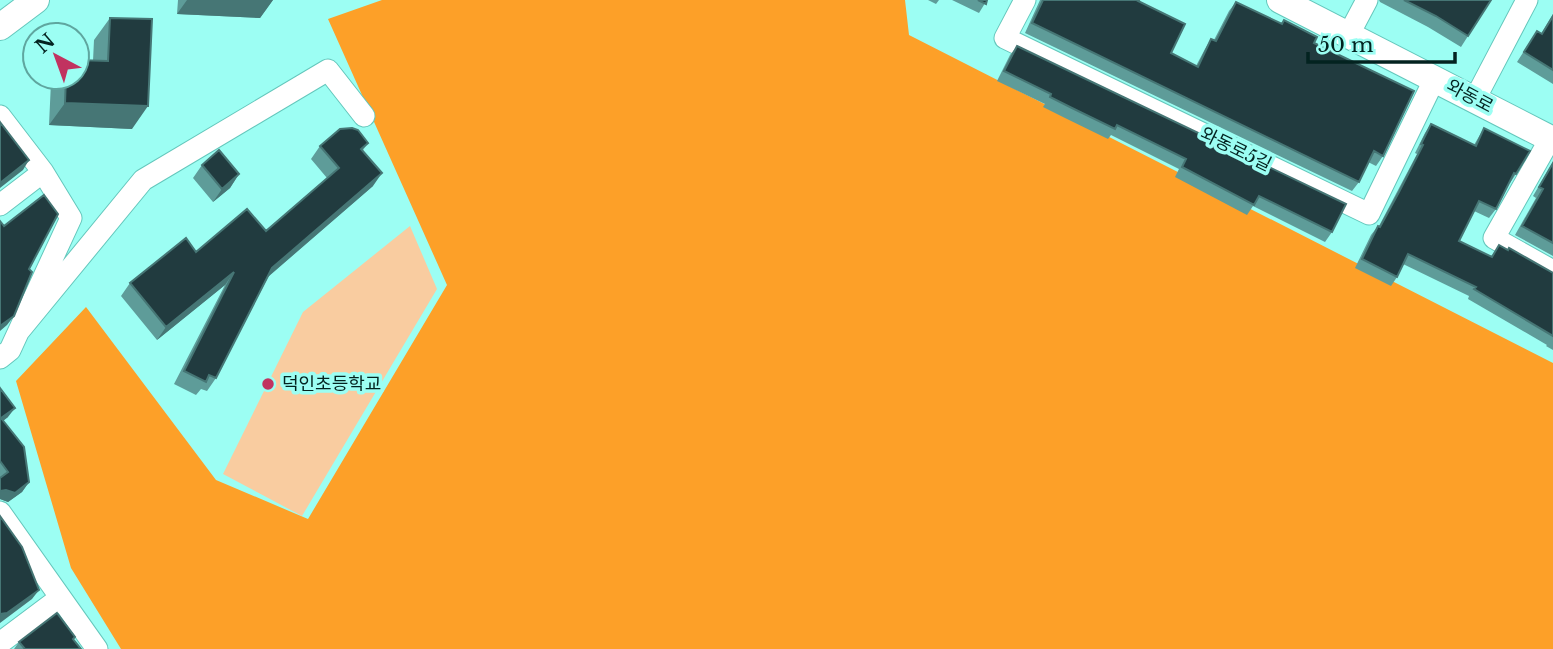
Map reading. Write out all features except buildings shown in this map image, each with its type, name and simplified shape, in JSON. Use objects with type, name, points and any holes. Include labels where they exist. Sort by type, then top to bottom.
[{"type":"main road","points":[[0,27],[36,0]]},
{"type":"main road","name":"와동로","points":[[1280,0],[1552,139]]},
{"type":"street","name":"와동로5길","points":[[1025,0],[1005,38],[1369,214],[1435,78]]},
{"type":"street","points":[[1349,34],[1367,0]]},
{"type":"street","points":[[1475,99],[1527,0]]},
{"type":"street","points":[[19,331],[143,180],[328,70],[364,116]]},
{"type":"street","points":[[0,116],[43,172],[71,218],[9,351],[0,358]]},
{"type":"street","points":[[1552,139],[1494,238],[1553,271]]},
{"type":"street","points":[[0,205],[43,172]]},
{"type":"street","points":[[0,512],[97,649]]},
{"type":"street","points":[[0,643],[60,598]]},
{"type":"shaded area","points":[[382,0],[905,0],[909,35],[1553,363],[1553,649],[121,649],[71,568],[16,381],[86,307],[216,480],[308,519],[447,285],[328,19]]},
{"type":"shaded area","points":[[410,226],[437,289],[302,516],[223,474],[303,312]]},
{"type":"place","name":"덕인초등학교","points":[[268,384]]}]
